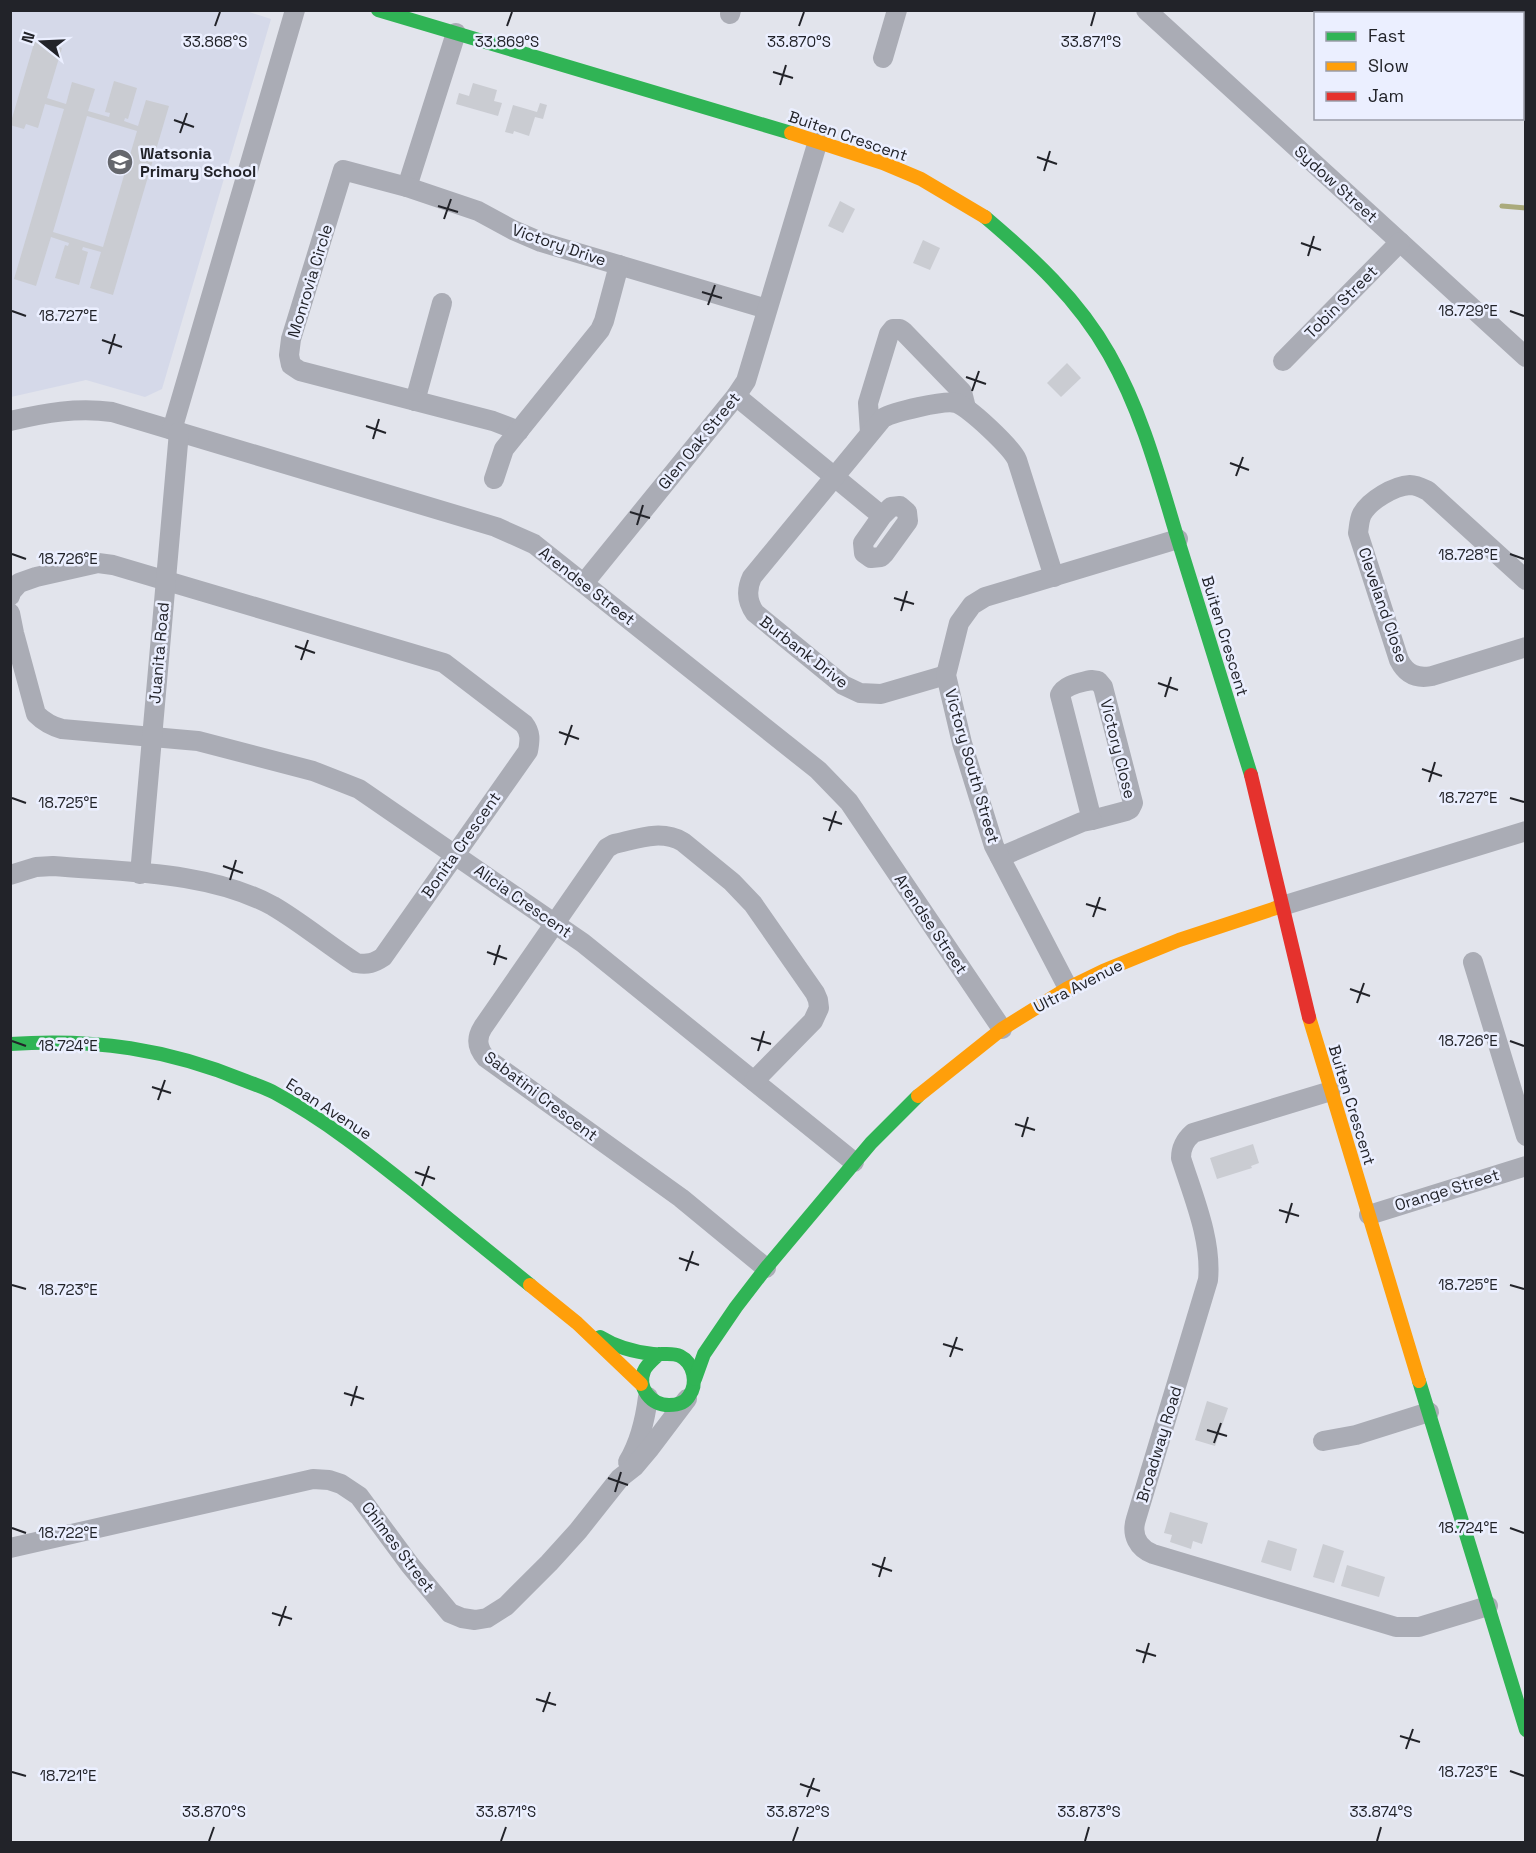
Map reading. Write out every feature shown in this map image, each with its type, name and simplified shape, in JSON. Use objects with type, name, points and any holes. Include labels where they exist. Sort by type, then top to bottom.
[{"type":"street","name":"Juanita Road","points":[[140,874],[166,580],[175,431],[295,10]]},
{"type":"street","name":"Buiten Crescent","points":[[378,10],[818,141],[883,162],[921,179],[984,216],[1031,256],[1074,303],[1108,352],[1128,391],[1149,445],[1251,776],[1312,1030],[1526,1730]]},
{"type":"street","points":[[883,58],[897,10]]},
{"type":"street","name":"Sydow Street","points":[[1146,10],[1526,357]]},
{"type":"street","points":[[407,187],[456,33]]},
{"type":"street","name":"Glen Oak Street","points":[[584,583],[746,381],[818,141]]},
{"type":"street","name":"Monrovia Circle","points":[[407,187],[343,170],[291,339],[289,355],[291,365],[300,371],[494,421],[519,431]]},
{"type":"street","name":"Victory Drive","points":[[407,187],[478,212],[541,242],[767,309]]},
{"type":"street","name":"Tobin Street","points":[[1283,361],[1400,242]]},
{"type":"street","points":[[494,479],[504,449],[600,330],[619,265]]},
{"type":"street","points":[[415,401],[442,303]]},
{"type":"street","points":[[870,433],[868,403],[889,334],[893,329],[903,331],[962,392],[966,408],[1015,455],[1054,576]]},
{"type":"street","points":[[736,396],[882,516]]},
{"type":"street","name":"Burbank Drive","points":[[946,675],[880,694],[860,693],[843,685],[755,613],[751,608],[748,590],[752,577],[883,418],[891,414],[946,402],[954,402],[966,408]]},
{"type":"street","name":"Arendse Street","points":[[10,421],[65,410],[91,409],[112,412],[502,530],[534,544],[832,783],[849,802],[1002,1029]]},
{"type":"street","name":"Cleveland Close","points":[[1526,580],[1428,491],[1419,486],[1409,485],[1396,489],[1366,508],[1360,518],[1358,533],[1399,660],[1406,671],[1419,677],[1432,676],[1526,647]]},
{"type":"street","name":"Victory South Street","points":[[1068,988],[994,846],[962,743],[946,675],[959,623],[972,605],[985,597],[1178,539]]},
{"type":"street","points":[[10,596],[19,583],[98,563],[166,580]]},
{"type":"street","name":"Bonita Crescent","points":[[10,874],[36,867],[53,866],[191,880],[227,888],[274,907],[356,963],[374,963],[383,957],[528,751],[530,731],[524,724],[444,663],[166,580]]},
{"type":"street","name":"Alicia Crescent","points":[[10,613],[36,714],[51,726],[62,729],[198,741],[313,771],[360,789],[584,943],[854,1162]]},
{"type":"street","name":"Victory Close","points":[[1000,857],[1082,822],[1092,820],[1126,811],[1130,809],[1133,803],[1103,687],[1101,683],[1094,680],[1067,687],[1061,691],[1060,695],[1092,820]]},
{"type":"street","name":"Ultra Avenue","points":[[695,1378],[704,1354],[736,1307],[854,1162],[888,1124],[924,1090],[1002,1029],[1035,1007],[1103,971],[1179,940],[1526,831]]},
{"type":"street","name":"Sabatini Crescent","points":[[754,1081],[813,1021],[819,1008],[818,1000],[753,904],[724,874],[683,842],[670,836],[656,835],[611,846],[604,852],[480,1031],[478,1042],[482,1053],[681,1198],[766,1268]]},
{"type":"street","points":[[1473,962],[1526,1136]]},
{"type":"street","name":"Eoan Avenue","points":[[10,1044],[67,1042],[113,1044],[146,1049],[222,1071],[271,1091],[335,1129],[360,1148],[577,1323],[644,1391]]},
{"type":"street","name":"Broadway Road","points":[[1331,1091],[1193,1134],[1184,1143],[1181,1158],[1206,1243],[1210,1266],[1208,1280],[1134,1525],[1135,1538],[1142,1548],[1153,1554],[1396,1627],[1419,1627],[1488,1606]]},
{"type":"street","name":"Orange Street","points":[[1368,1215],[1526,1167]]},
{"type":"street","name":"Ultra Avenue","points":[[704,1332],[736,1307]]},
{"type":"street","name":"Eoan Avenue","points":[[577,1323],[595,1332],[610,1344],[661,1354]]},
{"type":"street","points":[[661,1354],[674,1354],[684,1358],[692,1367],[695,1378],[693,1389],[687,1399],[678,1405],[667,1407],[657,1404],[644,1391],[642,1372],[648,1362],[661,1354],[682,1344]]},
{"type":"street","name":"Chimes Street","points":[[10,1548],[313,1479],[329,1480],[341,1484],[359,1496],[410,1565],[450,1613],[475,1620],[487,1618],[506,1606],[521,1592],[571,1539],[620,1478],[639,1441],[646,1413],[644,1391]]},
{"type":"street","name":"Chimes Street","points":[[620,1478],[634,1467],[687,1399]]},
{"type":"street","points":[[1323,1441],[1356,1434],[1429,1412]]},
{"type":"shaded area","name":"Watsonia Primary School","points":[[243,10],[271,19],[162,389],[145,397],[86,380],[11,397],[10,11]]},
{"type":"building","points":[[35,40],[62,48],[47,98],[66,104],[72,82],[95,89],[88,111],[109,117],[110,113],[105,112],[114,81],[137,88],[128,119],[125,118],[124,121],[138,126],[146,100],[169,106],[113,295],[90,288],[101,252],[83,247],[82,250],[88,252],[79,285],[55,278],[65,245],[68,246],[69,243],[51,237],[36,286],[14,279],[64,109],[45,104],[38,128],[26,124],[24,129],[10,125]],"holes":[[[87,116],[137,131],[103,247],[53,232]]]},
{"type":"building","points":[[473,83],[497,90],[494,101],[502,103],[498,116],[456,104],[459,93],[469,96]]},
{"type":"building","points":[[540,103],[547,105],[543,119],[535,117],[529,136],[514,131],[513,134],[505,132],[513,105],[537,112]]},
{"type":"building","points":[[840,201],[855,209],[843,233],[828,226]]},
{"type":"building","points":[[923,240],[940,248],[930,270],[913,263]]},
{"type":"building","points":[[1067,363],[1081,378],[1061,397],[1047,383]]},
{"type":"building","points":[[1253,1144],[1259,1163],[1251,1166],[1252,1168],[1217,1179],[1210,1158]]},
{"type":"building","points":[[1207,1401],[1228,1408],[1215,1446],[1195,1440]]},
{"type":"building","points":[[1170,1512],[1208,1523],[1202,1544],[1193,1541],[1191,1549],[1170,1542],[1172,1535],[1164,1533]]},
{"type":"building","points":[[1268,1540],[1297,1549],[1291,1571],[1261,1562]]},
{"type":"building","points":[[1323,1544],[1344,1551],[1334,1583],[1313,1577]]},
{"type":"building","points":[[1347,1565],[1385,1577],[1379,1597],[1341,1586]]},
{"type":"waterway","points":[[1502,206],[1526,208]]},
{"type":"traffic: fast","points":[[378,10],[791,133]]},
{"type":"traffic: fast","points":[[985,217],[1037,263],[1069,297],[1097,334],[1121,376],[1157,469],[1251,775]]},
{"type":"traffic: fast","points":[[10,1044],[71,1043],[130,1048],[188,1061],[268,1090],[329,1126],[363,1151],[530,1285]]},
{"type":"traffic: fast","points":[[695,1379],[704,1354],[766,1268],[871,1143],[918,1096]]},
{"type":"traffic: fast","points":[[600,1337],[612,1344],[632,1350],[653,1354],[670,1354],[674,1354],[685,1359],[694,1380],[692,1391],[683,1402],[672,1405],[662,1404],[651,1399],[644,1389],[642,1383],[644,1371],[648,1364],[659,1354]]},
{"type":"traffic: fast","points":[[1419,1381],[1526,1730]]},
{"type":"traffic: slow","points":[[791,133],[883,163],[921,179],[985,217]]},
{"type":"traffic: slow","points":[[918,1096],[1002,1029],[1068,988],[1179,940],[1282,906]]},
{"type":"traffic: slow","points":[[1309,1017],[1419,1381]]},
{"type":"traffic: slow","points":[[530,1285],[577,1323],[641,1384]]},
{"type":"traffic: jam","points":[[1251,775],[1309,1017]]},
{"type":"place","name":"Watsonia Primary School","points":[[120,162]]}]
